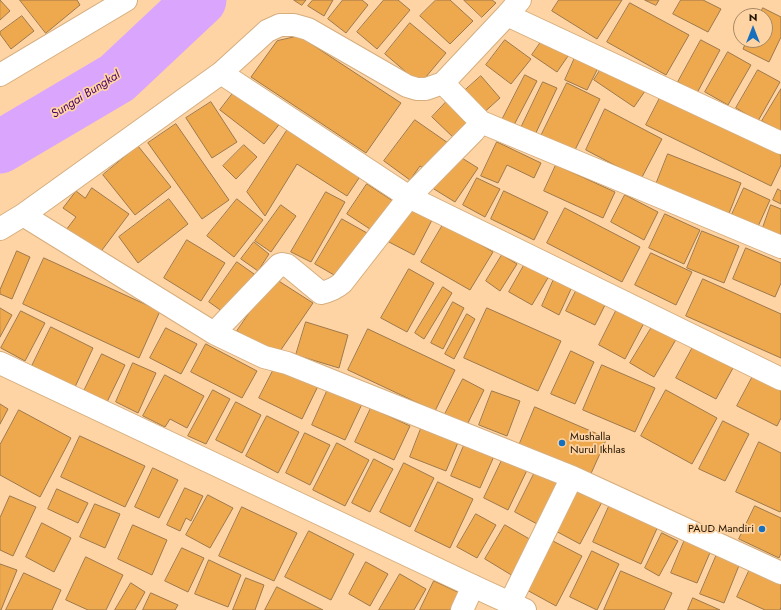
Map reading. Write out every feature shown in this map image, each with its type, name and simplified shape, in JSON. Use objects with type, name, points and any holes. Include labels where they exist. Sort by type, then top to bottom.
[{"type":"street","points":[[0,74],[126,0]]},
{"type":"street","points":[[0,228],[23,215],[221,73],[267,31],[280,25],[294,25],[308,29],[407,86],[417,89],[426,89],[443,84],[513,8],[781,143]]},
{"type":"street","points":[[221,73],[409,197],[781,379]]},
{"type":"street","points":[[443,84],[481,122],[781,247]]},
{"type":"street","points":[[214,333],[279,265],[287,265],[321,293],[337,288],[409,197],[481,122]]},
{"type":"street","points":[[23,215],[214,333],[264,357],[287,363],[572,478],[781,573]]},
{"type":"street","points":[[0,363],[518,606],[572,478]]},
{"type":"street","points":[[462,610],[473,586]]},
{"type":"building","points":[[0,0],[10,11],[0,20]]},
{"type":"building","points":[[20,0],[77,0],[80,5],[46,33]]},
{"type":"building","points":[[294,0],[306,0],[302,5]]},
{"type":"building","points":[[313,0],[333,0],[324,16],[308,6]]},
{"type":"building","points":[[343,0],[362,0],[368,5],[346,33],[328,19]]},
{"type":"building","points":[[384,0],[398,0],[410,10],[377,49],[357,32]]},
{"type":"building","points":[[436,0],[450,0],[473,21],[450,44],[420,16]]},
{"type":"building","points":[[464,0],[492,0],[496,3],[482,17]]},
{"type":"building","points":[[559,0],[622,0],[597,39],[552,11]]},
{"type":"building","points":[[645,0],[659,0],[656,5]]},
{"type":"building","points":[[681,0],[703,0],[721,9],[708,32],[673,14]]},
{"type":"building","points":[[630,3],[689,35],[666,75],[607,42]]},
{"type":"building","points":[[773,13],[781,17],[781,37],[769,62],[743,49],[773,48]]},
{"type":"building","points":[[22,16],[34,31],[11,49],[0,32]]},
{"type":"building","points":[[410,23],[446,53],[420,84],[385,54]]},
{"type":"building","points":[[299,36],[401,103],[366,153],[251,77],[277,41]]},
{"type":"building","points":[[543,39],[568,56],[557,72],[532,55]]},
{"type":"building","points":[[505,40],[531,59],[511,84],[486,65]]},
{"type":"building","points":[[701,40],[720,50],[697,93],[678,82]]},
{"type":"building","points":[[728,52],[751,65],[728,105],[705,92]]},
{"type":"building","points":[[577,53],[600,64],[587,90],[565,80]]},
{"type":"building","points":[[604,64],[645,91],[634,107],[594,80]]},
{"type":"building","points":[[758,70],[780,82],[758,121],[736,108]]},
{"type":"building","points":[[525,75],[537,81],[514,125],[502,120]]},
{"type":"building","points":[[481,76],[500,98],[480,116],[461,94]]},
{"type":"building","points":[[543,82],[557,88],[534,137],[520,130]]},
{"type":"building","points":[[567,83],[600,99],[574,152],[541,136]]},
{"type":"building","points":[[237,88],[281,122],[264,144],[220,110]]},
{"type":"building","points":[[781,89],[781,132],[762,121]]},
{"type":"building","points":[[661,96],[781,155],[781,165],[771,186],[646,125]]},
{"type":"building","points":[[450,98],[475,122],[457,141],[432,117]]},
{"type":"building","points":[[211,102],[237,142],[212,158],[186,118]]},
{"type":"building","points":[[605,109],[662,139],[641,179],[586,150]]},
{"type":"building","points":[[415,120],[448,143],[428,171],[420,166],[410,180],[384,161]]},
{"type":"building","points":[[176,124],[229,200],[202,219],[148,143]]},
{"type":"building","points":[[288,129],[361,175],[347,196],[297,164],[265,216],[247,192]]},
{"type":"building","points":[[497,142],[541,163],[534,178],[507,165],[498,183],[481,176]]},
{"type":"building","points":[[244,145],[257,157],[236,179],[223,166]]},
{"type":"building","points":[[138,146],[171,187],[135,215],[103,175]]},
{"type":"building","points":[[668,154],[741,183],[728,216],[655,187]]},
{"type":"building","points":[[457,155],[478,168],[455,202],[434,189]]},
{"type":"building","points":[[556,165],[615,192],[603,218],[544,191]]},
{"type":"building","points":[[477,178],[500,189],[485,217],[463,205]]},
{"type":"building","points":[[367,184],[393,201],[373,231],[347,214]]},
{"type":"building","points":[[92,188],[129,214],[99,254],[66,230],[76,217],[63,208],[76,191],[85,198]]},
{"type":"building","points":[[744,188],[770,200],[755,233],[729,221]]},
{"type":"building","points":[[778,189],[781,191],[781,204],[773,200]]},
{"type":"building","points":[[504,191],[548,212],[534,240],[491,219]]},
{"type":"building","points":[[326,192],[345,202],[311,262],[291,252]]},
{"type":"building","points":[[625,195],[658,212],[644,240],[611,222]]},
{"type":"building","points":[[169,199],[188,224],[138,263],[119,237]]},
{"type":"building","points":[[237,199],[263,220],[234,257],[207,236]]},
{"type":"building","points":[[281,205],[296,216],[271,252],[255,241]]},
{"type":"building","points":[[771,205],[781,209],[781,244],[760,236]]},
{"type":"building","points":[[407,207],[432,220],[414,255],[389,242]]},
{"type":"building","points":[[565,208],[640,247],[622,282],[547,243]]},
{"type":"building","points":[[665,214],[700,230],[684,264],[649,248]]},
{"type":"building","points":[[342,219],[367,233],[341,279],[315,264]]},
{"type":"building","points":[[444,223],[493,252],[470,290],[421,262]]},
{"type":"building","points":[[702,231],[739,246],[724,283],[687,268]]},
{"type":"building","points":[[187,240],[225,263],[201,301],[164,278]]},
{"type":"building","points":[[254,242],[269,254],[258,271],[241,259]]},
{"type":"building","points":[[746,248],[781,263],[781,283],[775,297],[733,279]]},
{"type":"building","points":[[17,251],[30,257],[12,299],[0,294],[0,290]]},
{"type":"building","points":[[651,253],[692,272],[676,305],[635,285]]},
{"type":"building","points":[[502,255],[517,264],[500,291],[486,281]]},
{"type":"building","points":[[44,258],[160,311],[139,358],[23,304]]},
{"type":"building","points":[[237,262],[254,274],[226,314],[209,302]]},
{"type":"building","points":[[526,262],[549,276],[532,305],[509,292]]},
{"type":"building","points":[[409,269],[434,283],[407,332],[381,318]]},
{"type":"building","points":[[274,278],[313,303],[276,357],[237,331]]},
{"type":"building","points":[[554,279],[572,287],[559,315],[542,306]]},
{"type":"building","points":[[703,279],[781,314],[781,358],[686,316]]},
{"type":"building","points":[[443,287],[452,293],[424,339],[415,333]]},
{"type":"building","points":[[578,287],[607,301],[595,325],[566,311]]},
{"type":"building","points":[[453,302],[464,308],[443,349],[431,343]]},
{"type":"building","points":[[618,307],[645,321],[625,359],[599,345]]},
{"type":"building","points":[[0,308],[12,315],[0,337]]},
{"type":"building","points":[[487,308],[561,341],[538,391],[464,358]]},
{"type":"building","points":[[21,311],[45,323],[25,361],[1,348]]},
{"type":"building","points":[[467,314],[475,319],[454,359],[445,354]]},
{"type":"building","points":[[306,322],[348,335],[339,368],[296,355]]},
{"type":"building","points":[[655,322],[678,336],[654,377],[630,363]]},
{"type":"building","points":[[51,327],[93,348],[75,387],[32,366]]},
{"type":"building","points":[[166,328],[197,344],[181,374],[150,358]]},
{"type":"building","points":[[368,329],[455,370],[435,411],[348,370]]},
{"type":"building","points":[[206,344],[257,371],[242,398],[191,372]]},
{"type":"building","points":[[693,347],[733,368],[716,399],[676,378]]},
{"type":"building","points":[[571,351],[594,362],[575,404],[551,394]]},
{"type":"building","points":[[102,354],[125,365],[107,402],[84,391]]},
{"type":"building","points":[[133,363],[156,373],[138,413],[116,402]]},
{"type":"building","points":[[276,365],[318,386],[302,419],[259,398]]},
{"type":"building","points":[[602,365],[655,388],[635,432],[583,410]]},
{"type":"building","points":[[165,375],[204,396],[187,428],[170,419],[165,427],[143,416]]},
{"type":"building","points":[[753,376],[781,390],[781,418],[777,426],[737,406]]},
{"type":"building","points":[[463,379],[484,390],[465,429],[443,418]]},
{"type":"building","points":[[328,389],[362,404],[345,440],[312,425]]},
{"type":"building","points":[[213,390],[230,399],[206,444],[188,436]]},
{"type":"building","points":[[666,390],[717,418],[692,464],[641,436]]},
{"type":"building","points":[[492,391],[520,401],[507,436],[479,425]]},
{"type":"building","points":[[236,402],[261,415],[242,453],[216,440]]},
{"type":"building","points":[[0,404],[8,409],[0,424]]},
{"type":"building","name":"Mushalla Nurul Ikhlas","points":[[535,407],[607,438],[589,478],[518,448]]},
{"type":"building","points":[[371,408],[410,426],[394,460],[355,442]]},
{"type":"building","points":[[19,410],[71,438],[40,497],[0,475],[0,445]]},
{"type":"building","points":[[267,416],[299,432],[278,473],[246,456]]},
{"type":"building","points":[[723,421],[749,434],[725,481],[699,469]]},
{"type":"building","points":[[422,426],[459,440],[446,471],[410,457]]},
{"type":"building","points":[[305,433],[330,445],[310,485],[286,473]]},
{"type":"building","points":[[80,436],[145,466],[125,507],[61,477]]},
{"type":"building","points":[[466,441],[495,454],[480,488],[451,476]]},
{"type":"building","points":[[759,442],[781,453],[780,512],[736,492]]},
{"type":"building","points":[[337,443],[369,460],[345,506],[313,490]]},
{"type":"building","points":[[504,456],[528,468],[508,510],[484,498]]},
{"type":"building","points":[[374,459],[393,469],[370,512],[352,503]]},
{"type":"building","points":[[404,463],[434,478],[410,527],[380,512]]},
{"type":"building","points":[[153,468],[178,480],[159,518],[135,507]]},
{"type":"building","points":[[536,470],[561,483],[539,525],[515,512]]},
{"type":"building","points":[[438,482],[473,499],[450,548],[415,531]]},
{"type":"building","points":[[576,486],[603,500],[580,544],[552,529]]},
{"type":"building","points":[[185,488],[203,496],[191,521],[186,518],[180,531],[167,525]]},
{"type":"building","points":[[57,489],[88,503],[78,523],[48,509]]},
{"type":"building","points":[[208,495],[233,508],[210,548],[186,535]]},
{"type":"building","points":[[10,496],[36,507],[13,556],[0,550],[0,518]]},
{"type":"building","points":[[611,502],[659,524],[641,564],[593,542]]},
{"type":"building","points":[[95,504],[120,514],[105,548],[80,537]]},
{"type":"building","name":"PAUD Mandiri","points":[[755,506],[781,518],[781,553],[779,558],[739,539]]},
{"type":"building","points":[[242,507],[297,533],[274,581],[219,556]]},
{"type":"building","points":[[476,514],[496,525],[477,558],[457,547]]},
{"type":"building","points":[[42,523],[71,538],[54,572],[26,557]]},
{"type":"building","points":[[133,525],[167,540],[152,575],[118,559]]},
{"type":"building","points":[[505,525],[533,541],[513,576],[485,559]]},
{"type":"building","points":[[309,531],[354,554],[331,600],[285,577]]},
{"type":"building","points":[[662,533],[678,541],[659,576],[645,568]]},
{"type":"building","points":[[686,537],[712,548],[697,583],[671,573]]},
{"type":"building","points":[[551,540],[582,556],[556,606],[525,589]]},
{"type":"building","points":[[182,548],[204,558],[188,592],[165,581]]},
{"type":"building","points":[[592,551],[619,564],[597,610],[570,597]]},
{"type":"building","points":[[717,554],[740,563],[724,603],[700,594]]},
{"type":"building","points":[[86,557],[123,575],[106,610],[88,610],[66,600]]},
{"type":"building","points":[[209,560],[241,575],[228,607],[195,594]]},
{"type":"building","points":[[366,562],[388,574],[370,606],[349,594]]},
{"type":"building","points":[[0,564],[17,570],[1,610],[0,610]]},
{"type":"building","points":[[750,569],[781,583],[780,610],[765,610],[737,597]]},
{"type":"building","points":[[621,571],[672,593],[664,610],[604,610]]},
{"type":"building","points":[[24,573],[61,590],[52,610],[6,610]]},
{"type":"building","points":[[400,574],[426,589],[414,610],[379,610]]},
{"type":"building","points":[[246,578],[264,585],[255,610],[233,610]]},
{"type":"building","points":[[434,581],[464,595],[457,610],[420,610]]},
{"type":"building","points":[[131,583],[145,592],[135,610],[115,610]]},
{"type":"building","points":[[277,587],[323,610],[265,610]]},
{"type":"building","points":[[151,593],[178,605],[175,610],[143,610]]},
{"type":"building","points":[[693,598],[720,610],[688,610]]},
{"type":"waterway","name":"Sungai Bungkal","points":[[0,147],[117,78],[200,0]]},
{"type":"place","name":"Mushalla Nurul Ikhlas","points":[[562,443]]},
{"type":"place","name":"PAUD Mandiri","points":[[762,529]]}]
